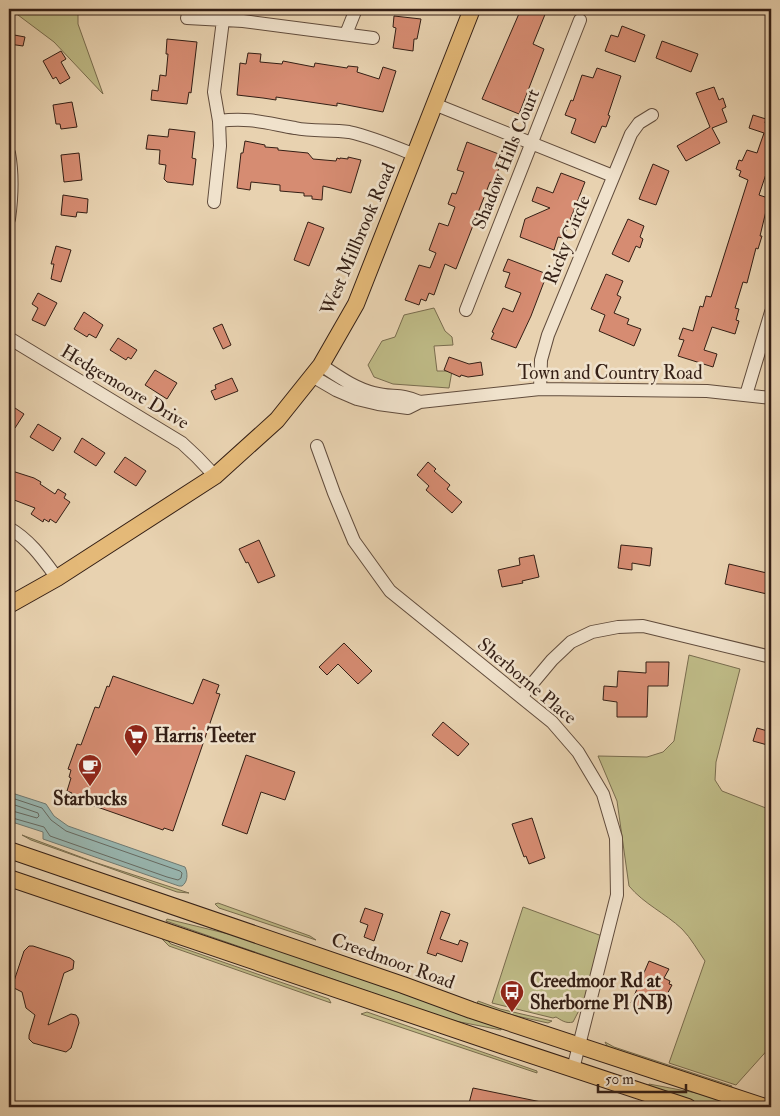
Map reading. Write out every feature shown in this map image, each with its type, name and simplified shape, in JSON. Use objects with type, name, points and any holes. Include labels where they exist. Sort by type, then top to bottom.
[{"type":"main road","name":"West Millbrook Road","points":[[9,605],[57,578],[215,476],[277,420],[317,371],[356,304],[472,9]]},
{"type":"main road","name":"Creedmoor Road","points":[[9,850],[579,1046],[765,1107]]},
{"type":"main road","points":[[9,878],[688,1107]]},
{"type":"street","points":[[346,34],[356,9]]},
{"type":"street","points":[[187,18],[223,20],[373,38]]},
{"type":"street","points":[[214,202],[220,146],[219,121],[214,103],[214,92],[223,20]]},
{"type":"street","name":"Shadow Hills Court","points":[[466,310],[533,144],[580,20]]},
{"type":"street","points":[[434,104],[613,176]]},
{"type":"street","name":"Ricky Circle","points":[[540,389],[541,360],[548,336],[613,176],[631,134],[639,123],[652,115]]},
{"type":"street","points":[[219,121],[237,118],[253,119],[313,131],[347,132],[370,137],[415,155]]},
{"type":"street","points":[[9,153],[12,202],[9,219]]},
{"type":"street","points":[[746,395],[771,312]]},
{"type":"street","name":"Hedgemoore Drive","points":[[9,338],[182,443],[215,476]]},
{"type":"street","name":"Town and Country Road","points":[[317,371],[375,394],[408,396],[420,402],[540,389],[707,391],[771,398]]},
{"type":"street","name":"Sherborne Place","points":[[317,446],[354,541],[390,591],[552,722],[578,752],[603,794],[616,838],[617,895],[573,1069]]},
{"type":"street","points":[[9,528],[21,535],[37,550],[57,578]]},
{"type":"street","points":[[521,696],[552,660],[571,642],[592,632],[618,627],[643,626],[771,657]]},
{"type":"shaded area","points":[[10,9],[78,9],[78,24],[103,94],[54,42]]},
{"type":"shaded area","points":[[434,308],[445,331],[452,337],[453,345],[434,346],[437,371],[452,371],[449,388],[393,384],[374,377],[368,365],[382,341],[395,337],[404,315]]},
{"type":"shaded area","points":[[689,655],[740,669],[716,762],[715,780],[722,791],[771,810],[771,1046],[736,1085],[669,1063],[705,961],[682,929],[641,898],[629,886],[617,801],[598,756],[647,757],[663,752],[674,741]]},
{"type":"shaded area","points":[[22,835],[94,862],[189,893],[177,892],[31,840]]},
{"type":"shaded area","points":[[218,903],[310,936],[316,940],[219,908],[215,904]]},
{"type":"shaded area","points":[[523,907],[602,936],[587,995],[573,1022],[566,1022],[556,1017],[553,1018],[492,1003]]},
{"type":"shaded area","points":[[167,919],[249,939],[502,1027],[501,1030],[450,1020],[166,921]]},
{"type":"shaded area","points":[[161,934],[171,944],[329,999],[331,1003],[169,946],[160,937]]},
{"type":"shaded area","points":[[478,1001],[500,1009],[552,1021],[548,1023],[503,1013],[477,1004]]},
{"type":"shaded area","points":[[367,1012],[537,1071],[537,1073],[361,1014]]},
{"type":"shaded area","points":[[605,1042],[614,1047],[732,1086],[731,1088],[617,1051],[607,1046]]},
{"type":"shaded area","points":[[649,1084],[707,1095],[745,1107],[709,1107],[648,1087]]},
{"type":"water","points":[[9,792],[46,804],[54,816],[68,826],[185,867],[187,875],[185,882],[182,886],[179,886],[43,839],[43,832],[9,821]]},
{"type":"building","points":[[521,9],[545,9],[546,12],[533,44],[544,49],[519,114],[482,99]]},
{"type":"building","points":[[394,16],[421,19],[417,39],[414,39],[413,51],[393,48],[396,28],[393,27]]},
{"type":"building","points":[[622,26],[645,35],[635,62],[605,51],[611,35],[618,37]]},
{"type":"building","points":[[9,34],[25,37],[23,46],[9,44]]},
{"type":"building","points":[[167,39],[197,42],[191,93],[189,92],[187,104],[151,100],[152,90],[158,91],[160,75],[166,76]]},
{"type":"building","points":[[662,41],[698,54],[691,72],[656,58]]},
{"type":"building","points":[[61,51],[66,59],[61,62],[70,78],[60,84],[56,77],[53,79],[43,61]]},
{"type":"building","points":[[248,53],[261,54],[260,62],[282,64],[283,61],[314,67],[315,63],[347,68],[348,66],[358,67],[357,72],[379,79],[383,67],[396,71],[383,112],[337,103],[337,106],[276,97],[276,100],[237,95],[240,63],[246,64]]},
{"type":"building","points":[[597,68],[621,76],[606,127],[602,126],[595,143],[571,133],[576,119],[565,115],[571,100],[573,101],[582,75],[593,78]]},
{"type":"building","points":[[714,87],[719,100],[723,98],[726,107],[722,109],[727,122],[712,128],[720,143],[686,161],[677,146],[710,127],[696,93]]},
{"type":"building","points":[[72,102],[77,127],[61,129],[60,124],[56,124],[53,105]]},
{"type":"building","points":[[753,115],[766,119],[765,123],[767,123],[769,115],[771,116],[771,173],[767,171],[759,195],[771,199],[771,202],[768,212],[766,211],[760,236],[762,236],[758,249],[756,248],[747,283],[743,282],[735,308],[739,309],[736,320],[739,321],[735,334],[712,327],[704,350],[717,354],[713,367],[678,356],[684,340],[679,339],[683,328],[693,331],[700,306],[703,307],[706,296],[711,297],[748,180],[739,176],[741,171],[736,169],[739,160],[742,161],[747,150],[757,153],[764,133],[749,128]]},
{"type":"building","points":[[169,129],[195,132],[192,158],[196,159],[193,185],[167,182],[164,179],[166,165],[159,164],[160,150],[146,149],[148,135],[168,137]]},
{"type":"building","points":[[245,141],[265,145],[265,147],[278,148],[278,150],[308,153],[313,159],[336,161],[337,158],[348,159],[348,157],[361,160],[351,193],[323,186],[322,200],[312,199],[312,196],[304,196],[304,193],[280,191],[280,185],[251,182],[250,190],[237,188],[241,153],[243,153]]},
{"type":"building","points":[[467,142],[504,156],[493,183],[490,182],[456,269],[445,264],[434,295],[429,293],[426,301],[421,299],[419,305],[405,300],[419,265],[430,268],[436,253],[429,250],[439,223],[448,226],[455,207],[448,204],[452,193],[456,194],[464,172],[457,170]]},
{"type":"building","points":[[79,153],[82,180],[64,182],[61,155]]},
{"type":"building","points":[[653,164],[669,171],[656,205],[639,199]]},
{"type":"building","points":[[561,173],[585,182],[563,238],[558,237],[554,250],[520,237],[525,219],[550,208],[532,201],[537,187],[553,193]]},
{"type":"building","points":[[63,195],[88,199],[87,213],[77,212],[76,217],[61,215]]},
{"type":"building","points":[[628,219],[644,226],[640,237],[643,239],[640,248],[636,246],[629,262],[612,254]]},
{"type":"building","points":[[308,222],[324,228],[309,266],[294,260]]},
{"type":"building","points":[[56,246],[71,250],[61,282],[51,279],[54,264],[51,264]]},
{"type":"building","points":[[508,259],[547,274],[516,348],[491,339],[494,333],[492,332],[503,308],[513,312],[521,293],[505,287],[510,273],[503,271]]},
{"type":"building","points":[[606,274],[623,281],[617,295],[621,297],[614,313],[629,319],[627,324],[641,329],[634,346],[599,331],[605,315],[591,309]]},
{"type":"building","points":[[38,293],[57,303],[45,326],[32,320],[38,308],[32,304]]},
{"type":"building","points":[[84,312],[103,325],[96,338],[89,334],[87,337],[74,329]]},
{"type":"building","points":[[222,324],[231,345],[223,349],[213,328]]},
{"type":"building","points":[[118,338],[137,350],[131,359],[128,357],[126,360],[110,350]]},
{"type":"building","points":[[449,357],[469,364],[481,362],[483,375],[468,377],[461,375],[460,377],[444,370]]},
{"type":"building","points":[[155,370],[177,383],[167,399],[145,385]]},
{"type":"building","points":[[232,378],[238,391],[215,400],[211,391],[216,389],[215,385]]},
{"type":"building","points":[[9,404],[24,414],[15,428],[9,423]]},
{"type":"building","points":[[38,424],[61,438],[53,451],[30,437]]},
{"type":"building","points":[[82,438],[105,453],[96,466],[74,452]]},
{"type":"building","points":[[125,457],[146,471],[136,486],[114,472]]},
{"type":"building","points":[[428,462],[436,469],[434,471],[450,485],[447,489],[462,502],[452,513],[426,490],[429,486],[417,475]]},
{"type":"building","points":[[9,470],[34,478],[55,494],[58,489],[66,494],[64,498],[70,502],[56,523],[50,519],[49,522],[44,519],[43,522],[31,514],[35,508],[9,498]]},
{"type":"building","points":[[259,540],[275,576],[258,583],[248,562],[246,563],[239,549]]},
{"type":"building","points":[[621,545],[652,548],[650,566],[632,563],[632,570],[618,568]]},
{"type":"building","points":[[534,555],[539,577],[522,581],[523,583],[502,587],[498,570],[520,565],[519,558]]},
{"type":"building","points":[[729,564],[771,574],[771,595],[725,584]]},
{"type":"building","points":[[344,643],[372,671],[358,684],[338,664],[327,675],[319,667]]},
{"type":"building","points":[[646,662],[669,662],[668,686],[648,686],[647,717],[617,717],[617,702],[603,700],[604,686],[617,687],[618,671],[646,673]]},
{"type":"building","name":"Harris Teeter","points":[[113,676],[193,704],[203,679],[219,685],[216,693],[220,694],[173,831],[164,828],[163,830],[83,802],[84,800],[71,796],[72,793],[67,791],[71,778],[69,777],[71,770],[68,769],[77,744],[81,745],[95,707],[99,708]]},
{"type":"building","points":[[443,722],[469,744],[458,756],[432,735]]},
{"type":"building","points":[[757,728],[771,732],[771,746],[753,741]]},
{"type":"building","points":[[246,755],[295,772],[285,800],[261,792],[247,834],[222,825]]},
{"type":"building","points":[[532,818],[545,858],[529,864],[526,856],[524,857],[512,824]]},
{"type":"building","points":[[365,908],[383,914],[374,941],[364,937],[368,925],[360,922]]},
{"type":"building","points":[[441,911],[450,914],[440,939],[458,945],[460,940],[468,943],[462,962],[437,953],[436,956],[427,953]]},
{"type":"building","points":[[29,946],[70,958],[74,961],[73,969],[64,973],[48,1025],[71,1014],[76,1015],[78,1018],[79,1023],[71,1048],[66,1052],[33,1043],[29,1039],[35,1015],[26,1008],[22,992],[12,987],[24,951]]},
{"type":"building","points":[[649,961],[669,969],[664,978],[670,981],[669,984],[672,985],[657,1009],[644,1003],[641,1008],[631,1003]]},
{"type":"building","points":[[473,1088],[551,1104],[550,1107],[468,1107]]},
{"type":"place","name":"Harris Teeter","points":[[136,757]]},
{"type":"place","name":"Starbucks","points":[[90,787]]},
{"type":"place","name":"Creedmoor Rd at Sherborne Pl (NB)","points":[[512,1013]]}]
